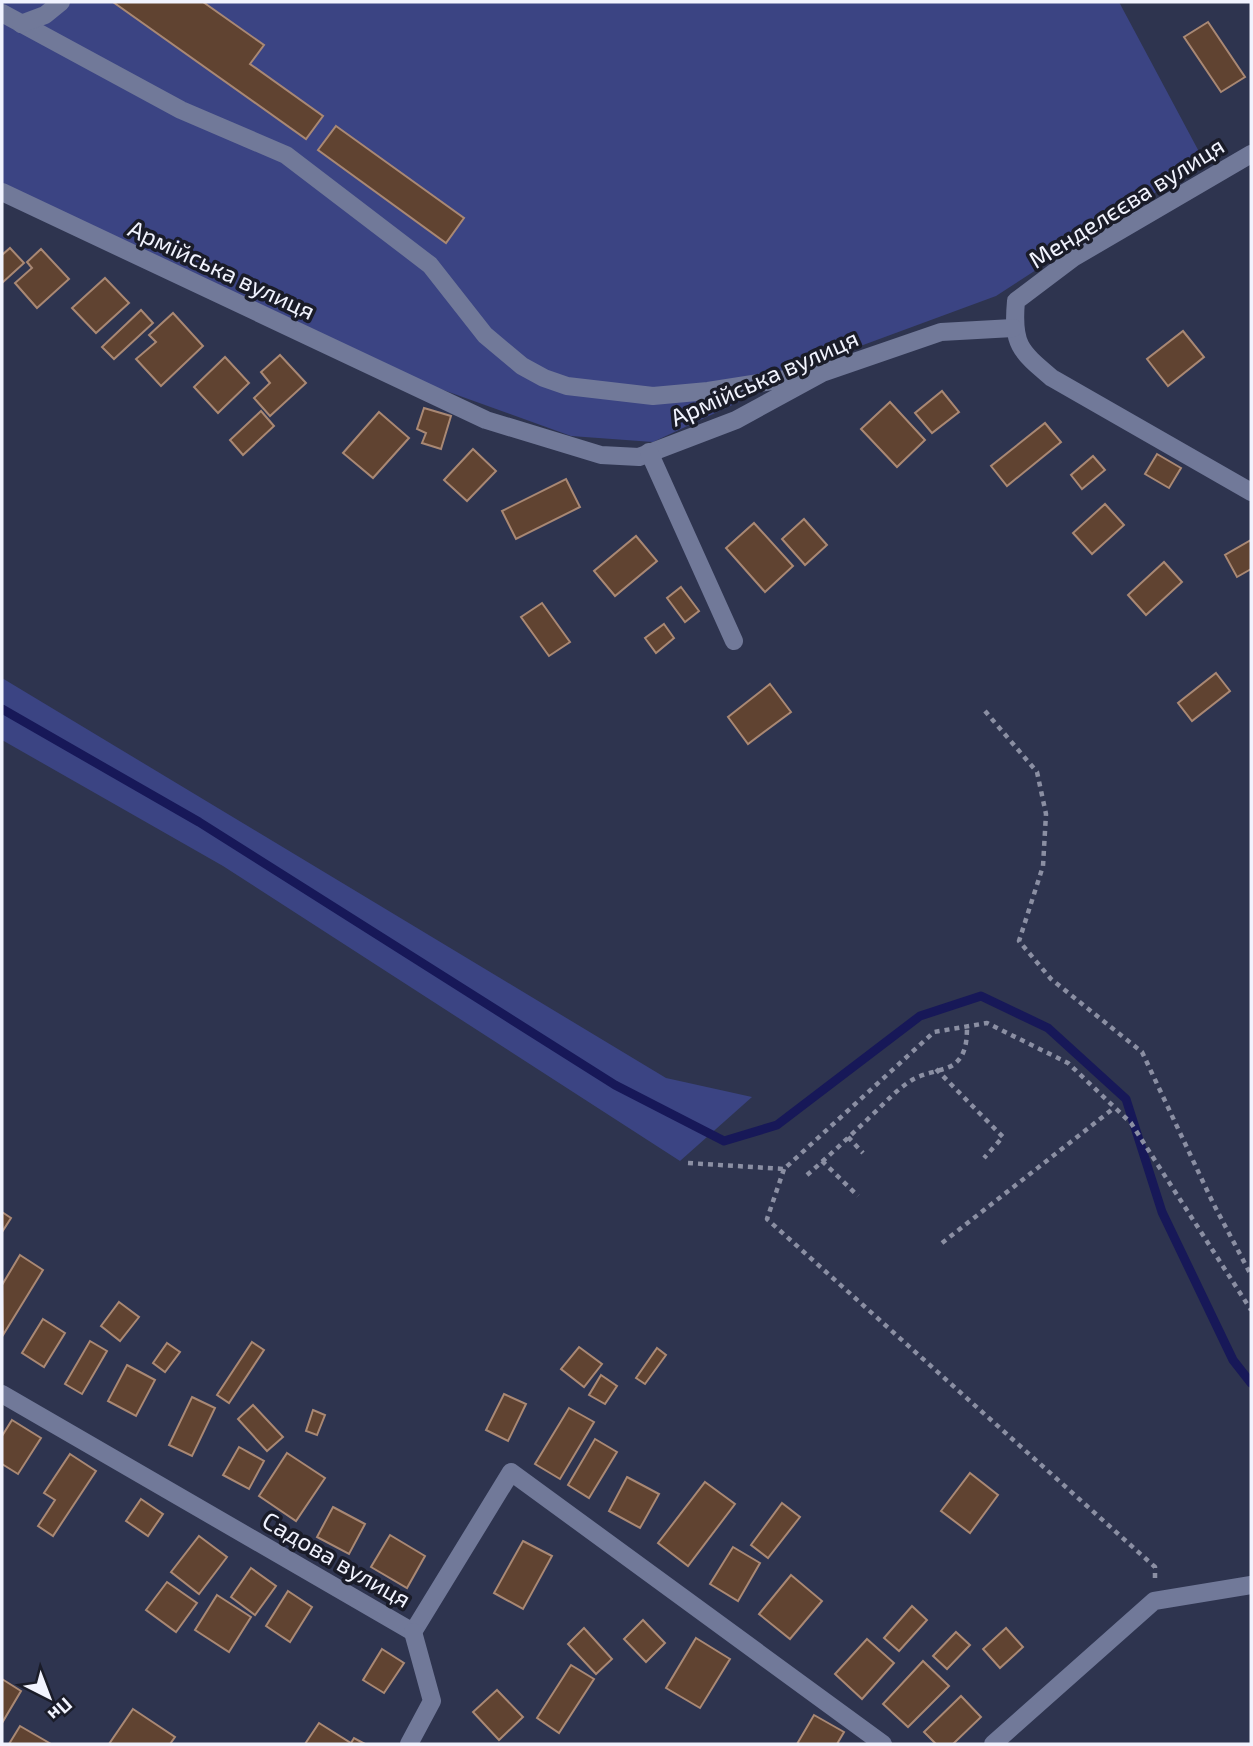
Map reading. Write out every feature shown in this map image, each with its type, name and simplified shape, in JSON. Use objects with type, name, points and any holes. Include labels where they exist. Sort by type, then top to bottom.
[{"type":"street","points":[[21,24],[45,15],[61,2]]},
{"type":"street","points":[[2,13],[181,110],[286,155],[430,265],[485,335],[512,359],[544,378],[567,386],[653,396],[708,391],[822,373]]},
{"type":"street","name":"Менделєєва вулиця","points":[[1013,328],[1016,301],[1073,258],[1251,154]]},
{"type":"street","name":"Армійська вулиця","points":[[2,191],[486,420],[601,455],[639,457],[736,421],[822,373],[941,332],[1013,328]]},
{"type":"street","points":[[1013,328],[1025,356],[1052,378],[1251,492]]},
{"type":"street","points":[[649,452],[734,641]]},
{"type":"street","name":"Садова вулиця","points":[[2,1394],[414,1632],[511,1472],[883,1744]]},
{"type":"street","points":[[993,1744],[1154,1601],[1251,1585]]},
{"type":"street","points":[[409,1744],[432,1701],[414,1632]]},
{"type":"path","points":[[985,711],[1037,772],[1046,814],[1043,866],[1019,941],[1051,979],[1142,1052],[1213,1203],[1251,1275]]},
{"type":"path","points":[[1154,1601],[1156,1567],[767,1219],[784,1169],[934,1032],[987,1023],[1068,1063],[1130,1123],[1251,1310]]},
{"type":"path","points":[[807,1175],[891,1095],[915,1078],[936,1069],[951,1067],[963,1054],[967,1027]]},
{"type":"path","points":[[936,1069],[1003,1137],[984,1158]]},
{"type":"path","points":[[942,1243],[1114,1108]]},
{"type":"path","points":[[848,1137],[863,1153]]},
{"type":"path","points":[[822,1161],[858,1196]]},
{"type":"path","points":[[688,1163],[784,1169]]},
{"type":"shaded area","points":[[2,2],[1119,2],[1204,161],[996,296],[855,348],[653,442],[571,436],[421,382],[2,185]]},
{"type":"shaded area","points":[[2,678],[666,1078],[752,1097],[680,1161],[223,866],[2,740]]},
{"type":"building","points":[[113,2],[203,2],[264,45],[250,64],[323,116],[306,139]]},
{"type":"building","points":[[1208,22],[1245,77],[1221,92],[1184,37]]},
{"type":"building","points":[[336,126],[464,218],[446,243],[318,150]]},
{"type":"building","points":[[10,248],[24,263],[2,283],[2,255]]},
{"type":"building","points":[[41,249],[69,279],[37,308],[15,283],[32,268],[27,262]]},
{"type":"building","points":[[105,278],[129,303],[96,333],[72,308]]},
{"type":"building","points":[[141,310],[153,323],[114,359],[102,347]]},
{"type":"building","points":[[173,313],[203,346],[161,386],[136,359],[156,342],[149,335]]},
{"type":"building","points":[[1183,331],[1204,357],[1168,386],[1147,359]]},
{"type":"building","points":[[280,355],[306,383],[270,416],[254,398],[270,383],[261,372]]},
{"type":"building","points":[[225,357],[249,383],[218,413],[194,387]]},
{"type":"building","points":[[942,391],[959,412],[932,433],[915,413]]},
{"type":"building","points":[[890,402],[925,440],[897,467],[861,429]]},
{"type":"building","points":[[424,408],[451,416],[441,449],[422,443],[426,433],[417,429]]},
{"type":"building","points":[[261,411],[274,426],[243,455],[230,440]]},
{"type":"building","points":[[379,412],[409,438],[373,478],[343,453]]},
{"type":"building","points":[[1045,423],[1061,442],[1007,486],[991,466]]},
{"type":"building","points":[[473,449],[496,471],[467,501],[444,480]]},
{"type":"building","points":[[1157,454],[1181,468],[1169,488],[1145,474]]},
{"type":"building","points":[[1093,456],[1105,470],[1082,489],[1071,475]]},
{"type":"building","points":[[566,479],[580,507],[516,539],[502,511]]},
{"type":"building","points":[[1105,504],[1124,525],[1092,554],[1073,533]]},
{"type":"building","points":[[804,519],[827,545],[805,565],[782,539]]},
{"type":"building","points":[[754,523],[793,566],[765,592],[726,548]]},
{"type":"building","points":[[636,536],[657,561],[615,596],[594,571]]},
{"type":"building","points":[[1251,540],[1251,569],[1237,577],[1225,555]]},
{"type":"building","points":[[1164,562],[1182,582],[1146,615],[1128,595]]},
{"type":"building","points":[[681,587],[699,611],[685,622],[667,598]]},
{"type":"building","points":[[542,603],[570,642],[549,656],[521,617]]},
{"type":"building","points":[[664,624],[674,638],[656,653],[645,638]]},
{"type":"building","points":[[1216,673],[1230,691],[1192,721],[1178,703]]},
{"type":"building","points":[[770,684],[791,712],[748,744],[728,717]]},
{"type":"building","points":[[2,1212],[11,1218],[2,1232]]},
{"type":"building","points":[[20,1255],[43,1270],[3,1335],[2,1285]]},
{"type":"building","points":[[119,1302],[139,1317],[120,1341],[101,1326]]},
{"type":"building","points":[[43,1319],[65,1333],[44,1367],[22,1353]]},
{"type":"building","points":[[90,1341],[107,1351],[82,1394],[65,1384]]},
{"type":"building","points":[[252,1342],[264,1350],[229,1403],[217,1395]]},
{"type":"building","points":[[167,1343],[180,1352],[165,1372],[153,1363]]},
{"type":"building","points":[[579,1347],[602,1364],[584,1387],[561,1369]]},
{"type":"building","points":[[657,1348],[666,1355],[645,1384],[636,1378]]},
{"type":"building","points":[[127,1365],[155,1380],[136,1416],[108,1401]]},
{"type":"building","points":[[601,1375],[617,1386],[605,1404],[589,1395]]},
{"type":"building","points":[[504,1394],[526,1404],[508,1441],[486,1430]]},
{"type":"building","points":[[192,1397],[215,1408],[192,1456],[169,1445]]},
{"type":"building","points":[[253,1405],[283,1437],[267,1451],[238,1419]]},
{"type":"building","points":[[569,1408],[594,1422],[560,1479],[535,1464]]},
{"type":"building","points":[[313,1410],[325,1415],[317,1435],[306,1431]]},
{"type":"building","points":[[12,1420],[41,1438],[18,1474],[2,1464],[2,1436]]},
{"type":"building","points":[[595,1439],[617,1452],[589,1498],[568,1485]]},
{"type":"building","points":[[239,1447],[264,1461],[249,1489],[223,1475]]},
{"type":"building","points":[[287,1453],[325,1478],[296,1521],[259,1496]]},
{"type":"building","points":[[70,1454],[96,1471],[53,1536],[38,1526],[55,1500],[44,1493]]},
{"type":"building","points":[[970,1473],[998,1495],[970,1533],[941,1511]]},
{"type":"building","points":[[627,1477],[659,1494],[640,1528],[609,1511]]},
{"type":"building","points":[[705,1482],[735,1504],[688,1566],[658,1543]]},
{"type":"building","points":[[141,1499],[163,1514],[148,1536],[126,1521]]},
{"type":"building","points":[[782,1503],[800,1517],[768,1558],[751,1545]]},
{"type":"building","points":[[333,1507],[365,1524],[349,1554],[317,1537]]},
{"type":"building","points":[[390,1535],[425,1556],[407,1588],[371,1567]]},
{"type":"building","points":[[199,1536],[227,1557],[199,1594],[171,1572]]},
{"type":"building","points":[[523,1541],[552,1556],[523,1609],[494,1593]]},
{"type":"building","points":[[733,1547],[760,1563],[738,1601],[710,1584]]},
{"type":"building","points":[[251,1568],[276,1586],[255,1615],[231,1597]]},
{"type":"building","points":[[791,1575],[822,1601],[790,1639],[759,1614]]},
{"type":"building","points":[[167,1582],[197,1603],[176,1632],[146,1610]]},
{"type":"building","points":[[288,1591],[312,1607],[290,1642],[266,1626]]},
{"type":"building","points":[[217,1595],[251,1617],[229,1652],[195,1630]]},
{"type":"building","points":[[912,1606],[927,1620],[899,1651],[884,1638]]},
{"type":"building","points":[[643,1620],[665,1643],[646,1662],[624,1639]]},
{"type":"building","points":[[584,1628],[612,1659],[596,1674],[568,1644]]},
{"type":"building","points":[[1006,1628],[1023,1647],[1000,1668],[983,1649]]},
{"type":"building","points":[[956,1632],[970,1645],[947,1669],[933,1656]]},
{"type":"building","points":[[696,1638],[730,1659],[700,1708],[666,1688]]},
{"type":"building","points":[[867,1639],[894,1663],[862,1699],[835,1674]]},
{"type":"building","points":[[382,1649],[404,1663],[384,1693],[363,1680]]},
{"type":"building","points":[[923,1661],[949,1686],[908,1727],[883,1704]]},
{"type":"building","points":[[571,1665],[594,1679],[559,1733],[537,1718]]},
{"type":"building","points":[[2,1679],[21,1691],[2,1723]]},
{"type":"building","points":[[497,1690],[523,1717],[499,1740],[473,1712]]},
{"type":"building","points":[[961,1696],[981,1717],[953,1744],[936,1744],[924,1732]]},
{"type":"building","points":[[133,1709],[175,1737],[170,1744],[109,1744]]},
{"type":"building","points":[[814,1715],[844,1732],[837,1744],[797,1744]]},
{"type":"building","points":[[319,1723],[351,1743],[354,1738],[365,1744],[305,1744]]},
{"type":"building","points":[[20,1726],[51,1744],[9,1744]]},
{"type":"waterway","points":[[2,709],[199,822],[615,1085],[724,1141],[777,1125],[920,1016],[981,996],[1048,1028],[1126,1099],[1162,1212],[1233,1360],[1251,1383]]}]
